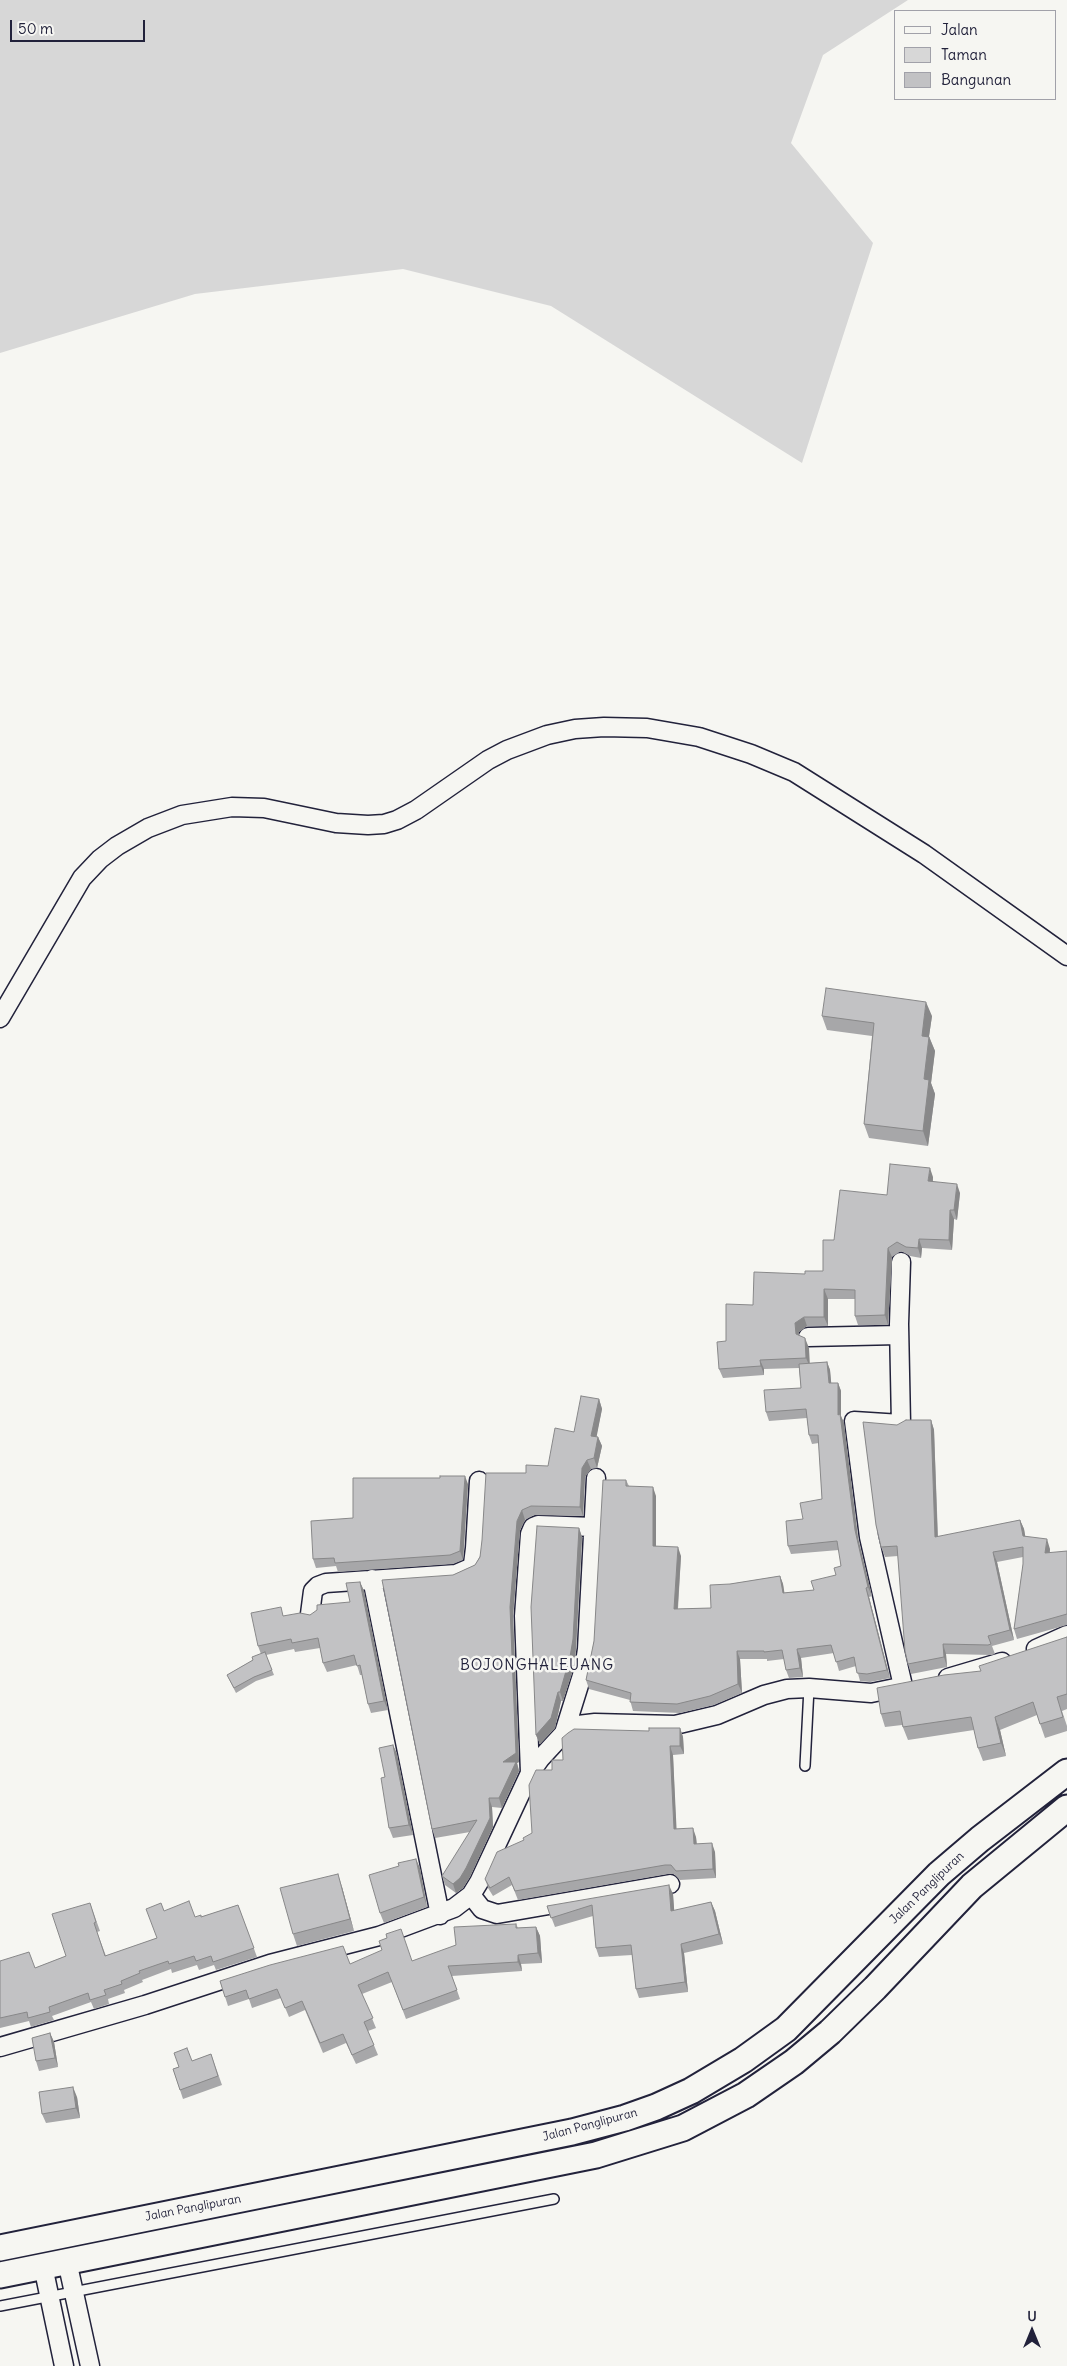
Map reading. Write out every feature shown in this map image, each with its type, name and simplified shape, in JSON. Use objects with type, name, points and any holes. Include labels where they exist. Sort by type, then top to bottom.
[{"type":"main road","name":"Jalan Panglipuran","points":[[0,2248],[572,2132],[625,2118],[690,2091],[743,2060],[786,2029],[939,1874],[980,1839],[1067,1772]]},
{"type":"main road","points":[[0,2275],[596,2155],[683,2128],[746,2095],[794,2062],[830,2032],[875,1988],[972,1886],[1067,1808]]},
{"type":"main road","points":[[353,2177],[358,2203]]},
{"type":"street","points":[[0,1018],[82,878],[100,859],[117,846],[148,828],[182,815],[232,807],[264,808],[345,824],[384,824],[397,820],[416,810],[488,760],[507,750],[547,735],[575,729],[604,727],[647,728],[698,737],[751,754],[794,772],[924,854],[1067,956]]},
{"type":"street","points":[[901,1262],[899,1335],[901,1424],[854,1421],[869,1537],[903,1686]]},
{"type":"street","points":[[808,1337],[899,1335]]},
{"type":"street","points":[[564,1733],[584,1669],[587,1649],[596,1478]]},
{"type":"street","points":[[310,1614],[313,1591],[318,1586],[372,1579],[456,1574],[470,1568],[473,1564],[475,1548],[479,1481]]},
{"type":"street","points":[[530,1773],[524,1616],[530,1534],[533,1527],[538,1525],[594,1527]]},
{"type":"street","points":[[372,1579],[440,1915]]},
{"type":"street","points":[[0,2047],[145,2005],[270,1964],[378,1936],[440,1915],[454,1908],[471,1895],[480,1882],[530,1773],[564,1733],[578,1726],[595,1723],[675,1725],[717,1715],[764,1695],[787,1689],[809,1688],[871,1693],[964,1674],[1009,1660],[1067,1635]]},
{"type":"street","points":[[471,1895],[482,1909],[497,1914],[670,1884]]},
{"type":"street","points":[[67,2261],[90,2366]]},
{"type":"street","points":[[43,2266],[64,2366]]},
{"type":"lane","points":[[805,1766],[809,1688]]},
{"type":"lane","points":[[0,2306],[554,2199]]},
{"type":"green space","points":[[0,0],[908,0],[823,55],[791,143],[873,243],[802,463],[551,306],[403,269],[195,294],[0,353]]},
{"type":"building","points":[[826,988],[926,1002],[922,1036],[929,1037],[924,1079],[929,1080],[923,1131],[864,1124],[874,1023],[822,1016]]},
{"type":"building","points":[[890,1164],[930,1168],[928,1181],[957,1184],[954,1210],[950,1210],[949,1240],[919,1239],[918,1248],[906,1247],[897,1242],[888,1248],[885,1315],[855,1316],[855,1290],[824,1289],[824,1317],[804,1317],[795,1323],[796,1334],[805,1338],[806,1358],[760,1360],[761,1366],[719,1369],[717,1342],[726,1341],[726,1304],[753,1305],[754,1272],[805,1274],[805,1271],[823,1271],[823,1240],[834,1240],[840,1190],[887,1195]]},
{"type":"building","points":[[827,1362],[829,1383],[838,1383],[838,1415],[840,1414],[855,1530],[868,1587],[866,1588],[887,1670],[867,1674],[857,1673],[854,1657],[836,1662],[831,1645],[797,1649],[800,1668],[786,1670],[782,1650],[764,1652],[737,1651],[738,1684],[710,1696],[677,1704],[630,1702],[631,1693],[586,1680],[594,1641],[603,1480],[626,1480],[626,1486],[653,1487],[653,1546],[678,1547],[674,1609],[711,1608],[710,1585],[730,1584],[780,1576],[783,1593],[814,1590],[811,1581],[836,1575],[834,1568],[841,1566],[837,1541],[788,1546],[786,1521],[803,1519],[800,1503],[822,1499],[818,1435],[809,1435],[806,1409],[766,1412],[764,1390],[801,1388],[799,1364]]},
{"type":"building","points":[[581,1396],[599,1399],[591,1436],[598,1437],[594,1458],[587,1460],[582,1468],[580,1507],[531,1506],[522,1510],[517,1521],[510,1607],[516,1753],[503,1762],[516,1762],[499,1798],[489,1798],[490,1818],[466,1868],[460,1878],[453,1884],[442,1876],[477,1820],[432,1829],[382,1580],[453,1575],[475,1565],[480,1557],[486,1473],[526,1473],[526,1465],[548,1466],[555,1428],[574,1432]]},
{"type":"building","points":[[906,1420],[931,1420],[935,1537],[1020,1520],[1023,1536],[1047,1539],[1045,1553],[1067,1551],[1067,1614],[1014,1629],[1023,1564],[1023,1547],[993,1552],[1010,1630],[988,1636],[991,1644],[988,1645],[943,1644],[944,1657],[908,1664],[905,1651],[897,1546],[881,1547],[876,1525],[863,1422],[897,1425]]},
{"type":"building","points":[[440,1476],[465,1476],[460,1551],[450,1555],[335,1563],[334,1558],[313,1559],[311,1521],[353,1518],[353,1478],[440,1478]]},
{"type":"building","points":[[537,1526],[579,1528],[573,1639],[570,1657],[551,1718],[536,1735],[531,1607]]},
{"type":"building","points":[[360,1582],[384,1701],[368,1704],[360,1665],[357,1666],[354,1655],[323,1663],[318,1638],[292,1643],[291,1639],[258,1646],[251,1613],[281,1607],[283,1616],[300,1613],[310,1615],[317,1610],[317,1605],[350,1602],[346,1583]]},
{"type":"building","points":[[1067,1637],[1067,1694],[1057,1697],[1063,1717],[1040,1724],[1033,1702],[995,1717],[1001,1743],[978,1748],[971,1717],[903,1727],[900,1711],[881,1714],[877,1688],[944,1675],[981,1671],[979,1666]]},
{"type":"building","points":[[265,1652],[272,1670],[234,1688],[227,1675],[253,1660],[252,1657]]},
{"type":"building","points":[[649,1728],[680,1728],[680,1746],[670,1746],[674,1829],[693,1828],[694,1844],[712,1843],[713,1869],[676,1871],[671,1865],[665,1865],[515,1891],[509,1877],[490,1888],[485,1879],[497,1852],[524,1840],[523,1838],[532,1833],[529,1785],[536,1770],[552,1770],[552,1760],[563,1760],[562,1738],[574,1729],[649,1731]]},
{"type":"building","points":[[393,1745],[409,1825],[389,1828],[381,1778],[385,1777],[379,1748]]},
{"type":"building","points":[[416,1859],[424,1897],[380,1913],[369,1875],[399,1866],[398,1863]]},
{"type":"building","points":[[338,1874],[350,1919],[293,1934],[280,1888]]},
{"type":"building","points":[[669,1885],[671,1911],[711,1902],[719,1934],[681,1944],[685,1982],[636,1989],[631,1945],[596,1948],[592,1905],[551,1918],[547,1906]]},
{"type":"building","points":[[189,1901],[195,1917],[201,1915],[201,1917],[238,1905],[254,1948],[213,1962],[211,1956],[196,1961],[194,1956],[169,1964],[168,1961],[139,1971],[140,1973],[121,1981],[122,1984],[104,1990],[106,1995],[90,2000],[88,1993],[49,2007],[50,2012],[28,2018],[27,2012],[0,2018],[0,1961],[29,1952],[35,1968],[66,1956],[52,1914],[90,1903],[96,1922],[94,1923],[105,1956],[157,1938],[146,1909],[161,1903],[164,1911]]},
{"type":"building","points":[[516,1924],[516,1928],[536,1927],[538,1953],[518,1955],[518,1962],[448,1966],[457,1990],[403,2010],[388,1972],[358,1985],[373,2018],[364,2022],[374,2045],[352,2055],[343,2034],[320,2043],[302,2001],[285,2008],[277,1989],[249,1999],[246,1990],[225,1997],[220,1981],[270,1965],[343,1946],[350,1964],[382,1950],[379,1941],[387,1938],[386,1934],[401,1929],[412,1961],[456,1945],[454,1927]]},
{"type":"building","points":[[50,2033],[55,2058],[36,2061],[32,2038]]},
{"type":"building","points":[[187,2048],[192,2061],[211,2054],[218,2076],[180,2090],[173,2069],[179,2067],[174,2053]]},
{"type":"building","points":[[73,2087],[76,2108],[42,2114],[39,2092]]},
{"type":"district","name":"BOJONGHALEUANG","points":[[537,1666]]}]
